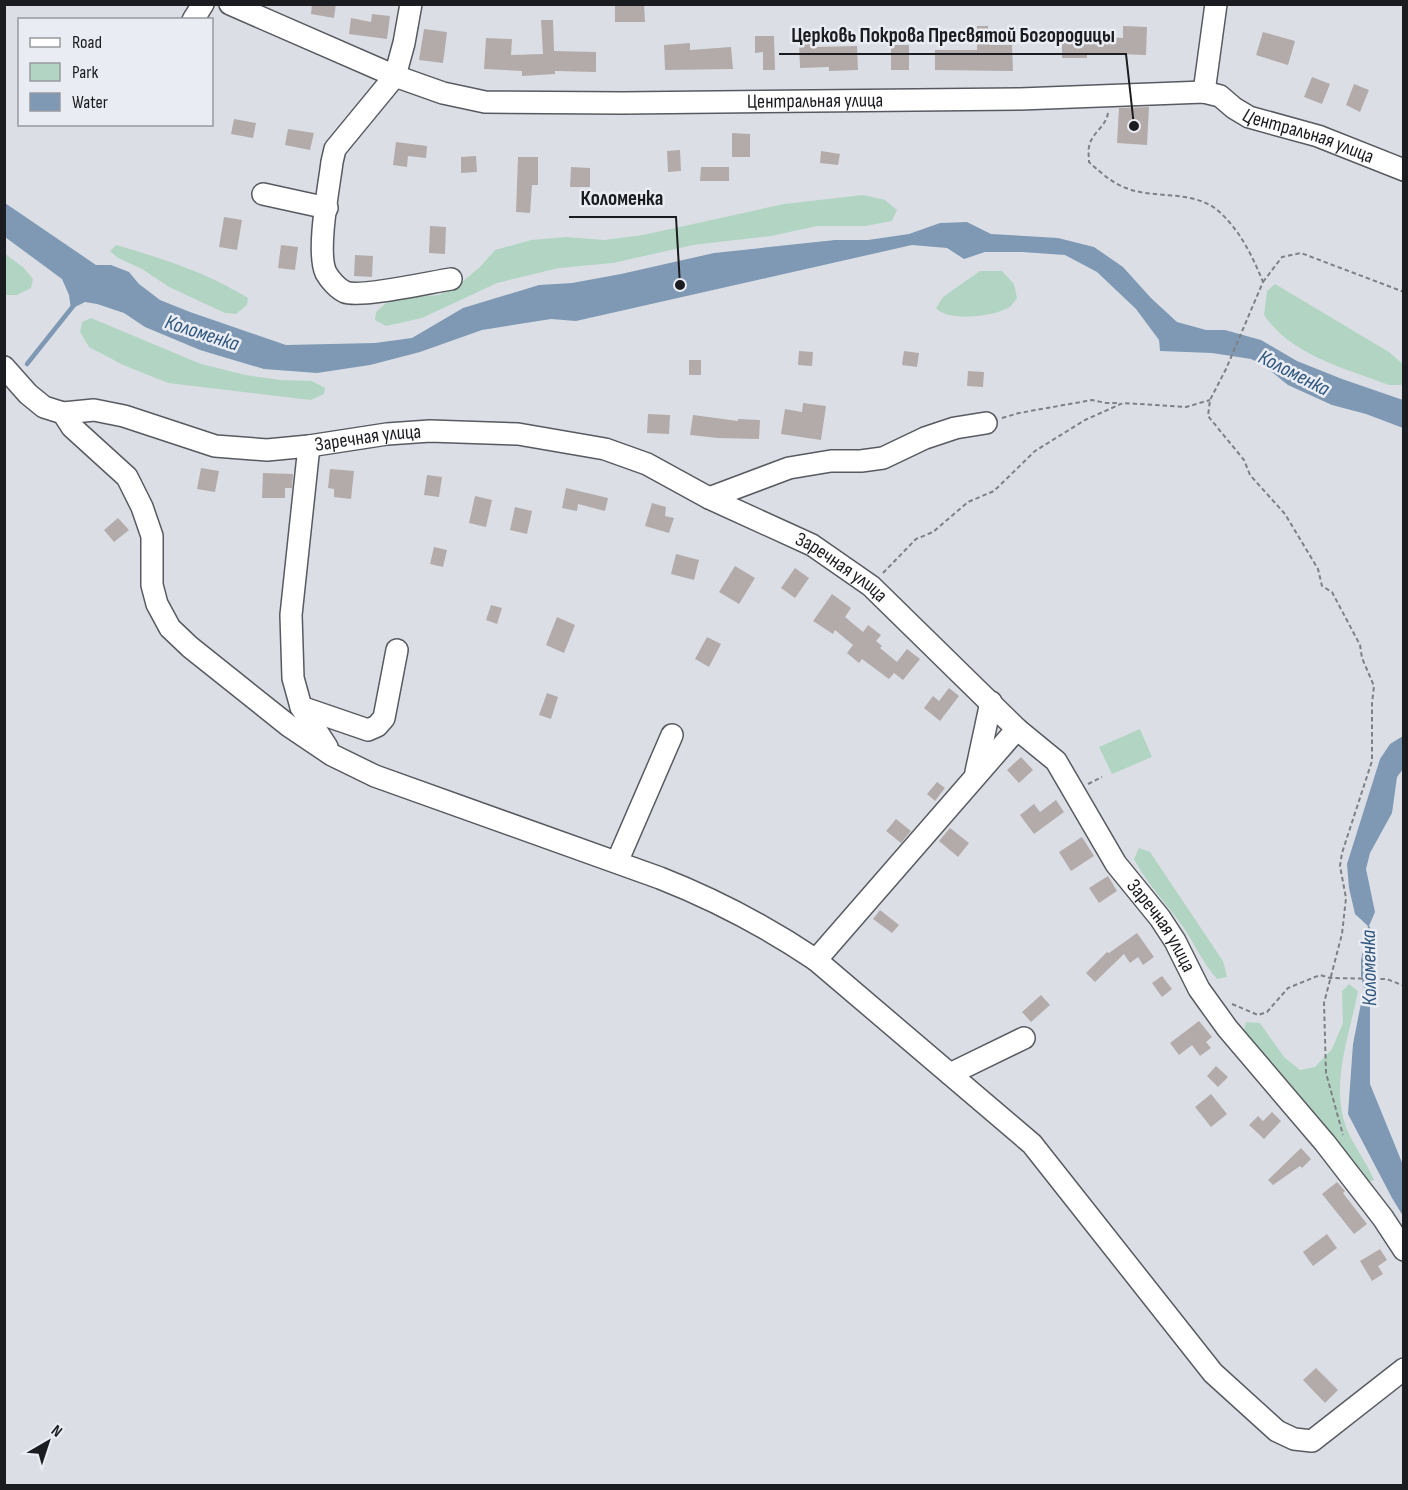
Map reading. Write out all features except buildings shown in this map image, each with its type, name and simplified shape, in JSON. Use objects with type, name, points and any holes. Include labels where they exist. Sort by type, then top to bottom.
[{"type":"street","points":[[194,18],[203,4]]},
{"type":"street","name":"Центральная улица","points":[[230,4],[395,76],[442,93],[485,102],[693,103],[1020,99],[1204,92],[1220,96],[1249,117],[1318,136],[1404,170]]},
{"type":"street","points":[[411,4],[404,44],[395,76],[335,149],[322,253],[325,271],[333,283],[345,292],[362,294],[451,279]]},
{"type":"street","points":[[1204,92],[1216,4]]},
{"type":"street","points":[[263,194],[327,208]]},
{"type":"street","name":"Заречная улица","points":[[4,367],[27,394],[44,407],[63,413],[94,410],[124,416],[215,446],[267,450],[387,434],[430,431],[518,434],[605,449],[647,464],[709,498],[812,544],[871,586],[1017,729],[1056,761],[1116,864],[1160,918],[1175,941],[1199,989],[1227,1029],[1325,1143],[1383,1218],[1404,1250]]},
{"type":"street","points":[[63,413],[72,427],[127,477],[142,507],[152,536],[152,585],[157,604],[170,628],[190,647],[289,726],[332,755],[375,776],[617,862],[707,897],[775,933],[816,960],[1032,1144],[1213,1373],[1277,1431],[1294,1440],[1312,1441],[1404,1369]]},
{"type":"street","points":[[709,498],[789,468],[831,461],[884,458],[925,438],[955,428],[986,423]]},
{"type":"street","points":[[309,446],[291,615],[293,678],[301,707],[332,755]]},
{"type":"street","points":[[301,707],[368,730],[377,726],[384,718],[397,650]]},
{"type":"street","points":[[976,776],[991,702]]},
{"type":"street","points":[[816,960],[1017,729]]},
{"type":"street","points":[[617,862],[672,735]]},
{"type":"street","points":[[950,1074],[1024,1038]]},
{"type":"path","points":[[1110,95],[1107,122],[1095,134],[1089,145],[1089,162],[1106,177],[1128,189],[1192,199],[1214,208],[1234,228],[1251,254],[1263,282]]},
{"type":"path","points":[[1343,1138],[1326,1073],[1324,1003],[1342,934],[1346,898],[1340,866],[1341,859],[1372,761],[1374,686],[1362,658],[1360,645],[1332,592],[1322,586],[1318,569],[1285,514],[1250,475],[1244,460],[1208,416],[1210,400],[1226,369],[1263,282],[1282,257],[1301,253],[1404,292]]},
{"type":"path","points":[[986,423],[1019,413],[1092,400],[1106,403],[1186,407],[1210,400]]},
{"type":"path","points":[[871,586],[916,539],[933,532],[968,502],[994,491],[1035,451],[1085,420],[1123,403]]},
{"type":"path","points":[[1228,1002],[1258,1015],[1267,1012],[1288,988],[1320,975],[1330,978],[1387,979],[1404,986]]},
{"type":"green space","points":[[863,195],[885,200],[897,210],[892,221],[865,226],[817,226],[771,236],[693,245],[613,263],[559,268],[497,283],[422,318],[386,326],[375,320],[376,312],[385,304],[402,298],[439,295],[462,282],[495,250],[531,240],[566,237],[604,240],[643,235],[784,204]]},
{"type":"green space","points":[[116,245],[167,261],[217,281],[248,298],[247,305],[236,314],[225,313],[169,287],[142,269],[118,258],[110,251]]},
{"type":"green space","points":[[4,253],[24,268],[33,279],[31,288],[17,295],[5,295]]},
{"type":"green space","points":[[980,271],[1002,271],[1014,284],[1017,298],[1011,306],[991,314],[970,317],[950,315],[936,308],[943,297]]},
{"type":"green space","points":[[1275,284],[1389,352],[1403,364],[1401,385],[1389,385],[1337,366],[1304,351],[1289,341],[1264,315],[1267,291]]},
{"type":"green space","points":[[91,318],[201,364],[246,375],[280,380],[312,381],[325,388],[324,394],[311,400],[168,383],[123,365],[89,347],[80,332],[82,322]]},
{"type":"green space","points":[[1140,729],[1152,757],[1112,774],[1099,747]]},
{"type":"green space","points":[[1139,848],[1150,852],[1223,961],[1227,977],[1217,979],[1184,928],[1145,877],[1134,859]]},
{"type":"green space","points":[[1349,984],[1358,991],[1343,1059],[1340,1093],[1346,1127],[1374,1180],[1367,1183],[1243,1035],[1246,1022],[1260,1023],[1284,1057],[1300,1070],[1315,1067],[1332,1049],[1343,1023],[1342,991]]},
{"type":"water","points":[[5,203],[96,265],[111,265],[129,272],[139,284],[160,300],[286,345],[375,343],[412,338],[463,308],[539,285],[572,283],[714,253],[835,240],[868,240],[909,234],[940,223],[967,222],[991,234],[1058,238],[1094,247],[1123,267],[1177,322],[1206,330],[1225,330],[1261,340],[1297,361],[1403,400],[1403,428],[1366,414],[1332,405],[1288,385],[1262,364],[1251,359],[1212,353],[1160,351],[1159,340],[1136,309],[1097,272],[1065,255],[985,252],[964,259],[947,248],[912,245],[576,321],[551,319],[482,330],[420,352],[370,365],[317,373],[264,369],[200,350],[145,327],[124,313],[97,304],[85,302],[71,309],[69,295],[62,279],[5,237]]},
{"type":"water","points":[[1403,736],[1403,769],[1397,777],[1392,813],[1370,853],[1366,869],[1375,912],[1369,926],[1375,935],[1377,959],[1370,1003],[1370,1084],[1403,1165],[1403,1216],[1348,1114],[1353,1044],[1364,988],[1361,960],[1368,926],[1355,914],[1349,888],[1347,864],[1380,759],[1390,744]]},
{"type":"waterway","points":[[27,364],[74,305]]},
{"type":"place","name":"Церковь Покрова Пресвятой Богородицы","points":[[1134,126]]},
{"type":"place","name":"Коломенка","points":[[680,285]]}]
